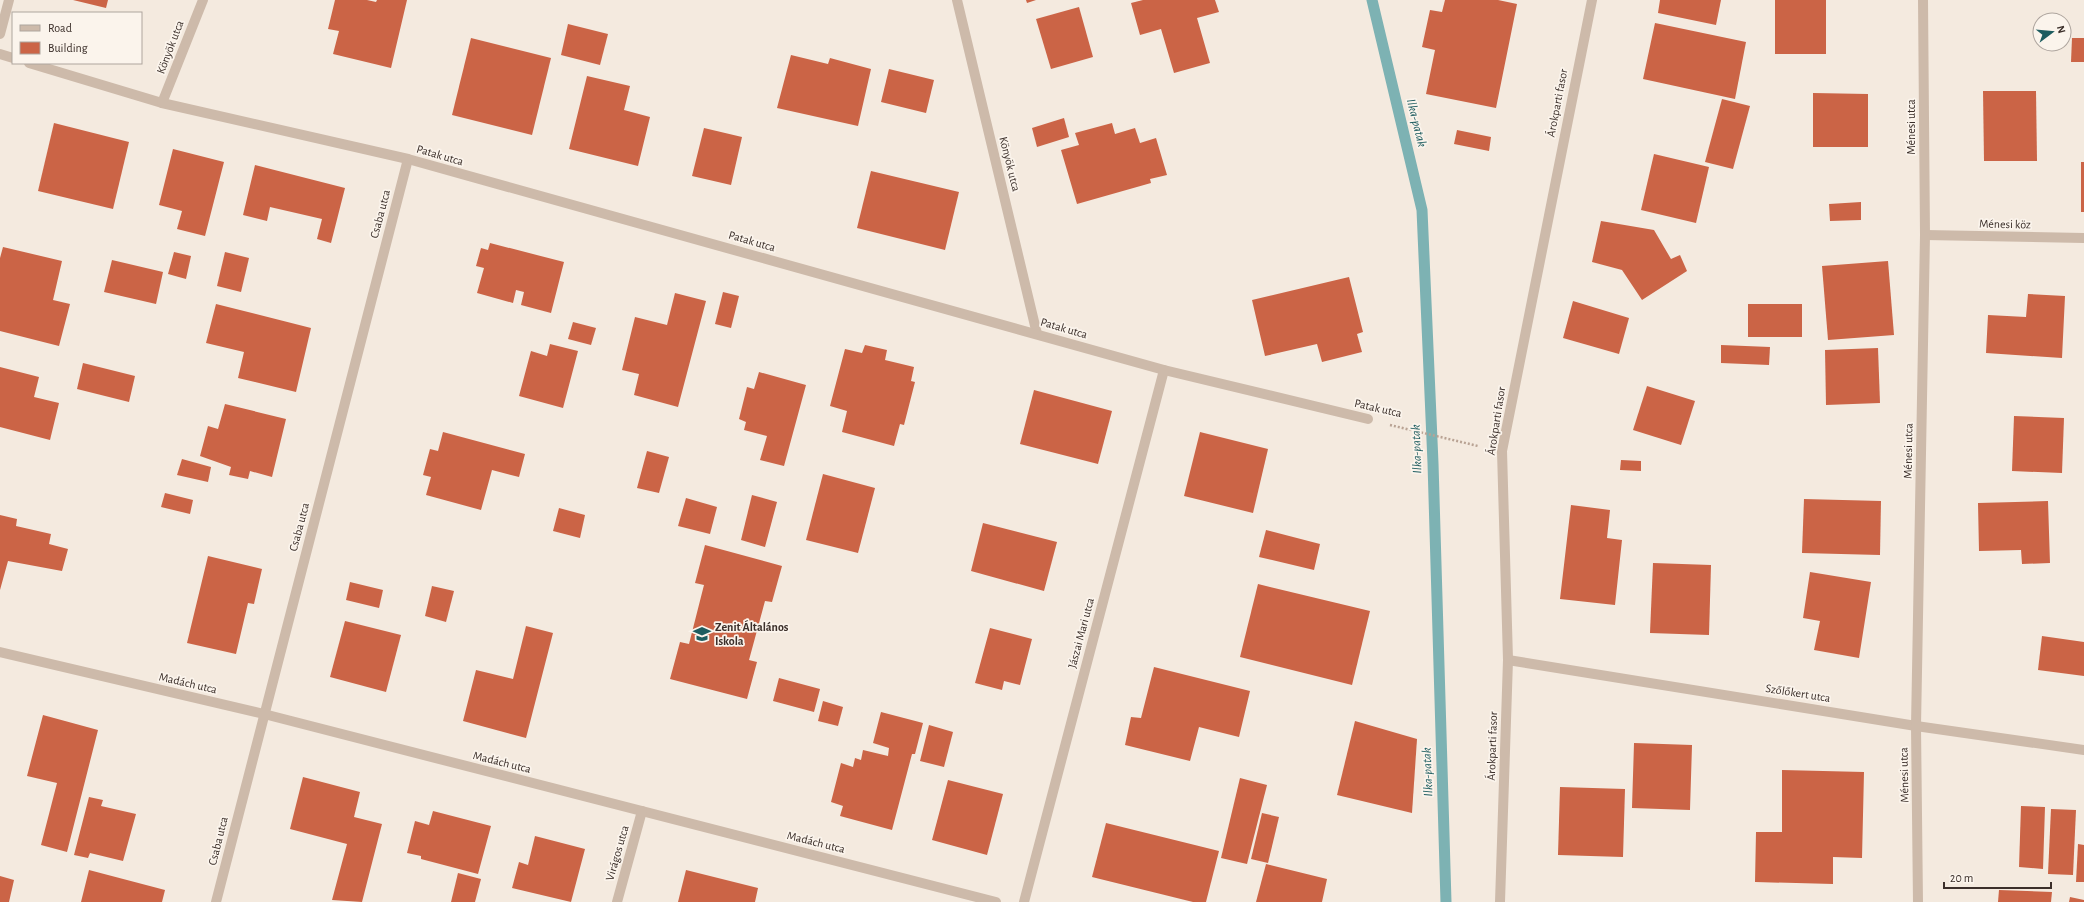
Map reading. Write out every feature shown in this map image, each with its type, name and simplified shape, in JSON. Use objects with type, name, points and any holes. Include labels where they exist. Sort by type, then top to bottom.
[{"type":"street","points":[[0,34],[9,0]]},
{"type":"street","name":"Könyök utca","points":[[162,103],[203,0]]},
{"type":"street","name":"Könyök utca","points":[[957,0],[1037,334]]},
{"type":"street","name":"Árokparti fasor","points":[[1500,902],[1508,660],[1502,451],[1592,0]]},
{"type":"street","name":"Ménesi utca","points":[[1918,902],[1916,726],[1925,235],[1923,0]]},
{"type":"street","points":[[0,54],[12,58]]},
{"type":"street","name":"Patak utca","points":[[32,64],[162,103],[408,159],[1164,370],[1368,419]]},
{"type":"street","name":"Csaba utca","points":[[216,902],[408,159]]},
{"type":"street","name":"Ménesi köz","points":[[1925,235],[2084,238]]},
{"type":"street","name":"Jászai Mari utca","points":[[1024,902],[1164,370]]},
{"type":"street","name":"Madách utca","points":[[0,652],[264,714],[996,902]]},
{"type":"street","name":"Szőlőkert utca","points":[[1508,660],[1916,726],[2084,750]]},
{"type":"street","name":"Virágos utca","points":[[617,902],[642,811]]},
{"type":"path","name":"Patak utca","points":[[1368,419],[1469,443]]},
{"type":"building","points":[[73,0],[108,0],[106,8]]},
{"type":"building","points":[[335,0],[367,0],[376,2],[377,0],[407,0],[391,68],[333,54],[339,31],[328,29]]},
{"type":"building","points":[[1026,0],[1036,0],[1027,3]]},
{"type":"building","points":[[1143,0],[1215,0],[1219,12],[1197,18],[1210,63],[1174,73],[1161,29],[1140,35],[1131,3]]},
{"type":"building","points":[[1445,0],[1498,0],[1517,4],[1496,108],[1426,94],[1435,50],[1422,47],[1430,10],[1442,12]]},
{"type":"building","points":[[1660,0],[1721,0],[1716,25],[1658,13]]},
{"type":"building","points":[[1775,0],[1826,0],[1826,54],[1775,54]]},
{"type":"building","points":[[1079,7],[1093,57],[1051,69],[1036,19]]},
{"type":"building","points":[[1655,23],[1746,42],[1735,99],[1643,79]]},
{"type":"building","points":[[568,24],[608,34],[600,65],[561,55]]},
{"type":"building","points":[[471,38],[551,58],[532,135],[452,115]]},
{"type":"building","points":[[2072,38],[2084,38],[2084,62],[2071,62]]},
{"type":"building","points":[[791,55],[828,64],[830,58],[871,69],[858,126],[777,108]]},
{"type":"building","points":[[889,69],[934,80],[926,113],[881,102]]},
{"type":"building","points":[[587,76],[630,86],[624,110],[650,117],[638,166],[569,149]]},
{"type":"building","points":[[1983,91],[2036,91],[2037,161],[1984,161]]},
{"type":"building","points":[[1813,93],[1868,94],[1868,147],[1813,147]]},
{"type":"building","points":[[1722,99],[1750,106],[1733,169],[1705,162]]},
{"type":"building","points":[[1064,118],[1069,137],[1037,147],[1032,128]]},
{"type":"building","points":[[54,123],[129,142],[113,209],[38,191]]},
{"type":"building","points":[[1112,123],[1115,134],[1135,128],[1140,143],[1156,138],[1167,175],[1150,179],[1151,183],[1077,204],[1061,150],[1079,145],[1075,133]]},
{"type":"building","points":[[704,128],[742,137],[731,185],[692,176]]},
{"type":"building","points":[[1457,130],[1491,137],[1489,151],[1454,144]]},
{"type":"building","points":[[173,149],[224,162],[205,236],[177,229],[182,211],[159,205]]},
{"type":"building","points":[[1654,154],[1709,167],[1696,223],[1641,210]]},
{"type":"building","points":[[2081,162],[2084,162],[2084,212],[2081,212]]},
{"type":"building","points":[[255,165],[345,188],[331,243],[317,239],[322,219],[270,207],[267,221],[243,215]]},
{"type":"building","points":[[871,171],[959,192],[945,250],[857,228]]},
{"type":"building","points":[[1861,202],[1861,220],[1830,221],[1829,204]]},
{"type":"building","points":[[1601,221],[1654,230],[1671,259],[1680,255],[1687,271],[1642,300],[1622,270],[1592,262]]},
{"type":"building","points":[[490,243],[564,262],[551,313],[521,305],[524,292],[516,290],[513,303],[477,293],[484,268],[476,266],[481,248],[488,250]]},
{"type":"building","points":[[3,247],[62,261],[53,300],[70,304],[59,346],[0,331],[0,258]]},
{"type":"building","points":[[174,252],[191,256],[186,279],[168,274]]},
{"type":"building","points":[[225,252],[249,258],[241,292],[217,286]]},
{"type":"building","points":[[112,260],[163,272],[156,304],[104,292]]},
{"type":"building","points":[[1888,261],[1894,335],[1828,340],[1822,266]]},
{"type":"building","points":[[1349,277],[1363,332],[1357,334],[1362,352],[1322,362],[1317,344],[1265,356],[1252,300]]},
{"type":"building","points":[[723,292],[739,296],[731,328],[715,324]]},
{"type":"building","points":[[675,293],[706,301],[678,407],[634,395],[639,374],[622,370],[635,317],[667,325]]},
{"type":"building","points":[[2028,294],[2065,296],[2062,358],[1986,353],[1988,315],[2026,317]]},
{"type":"building","points":[[1573,301],[1629,318],[1619,354],[1563,338]]},
{"type":"building","points":[[216,304],[311,328],[296,392],[238,378],[244,352],[206,343]]},
{"type":"building","points":[[1748,304],[1802,304],[1802,337],[1748,337]]},
{"type":"building","points":[[573,322],[596,328],[591,345],[568,339]]},
{"type":"building","points":[[550,344],[578,351],[563,408],[519,396],[531,351],[547,356]]},
{"type":"building","points":[[865,345],[887,350],[885,360],[914,367],[911,381],[915,382],[904,425],[900,424],[894,446],[842,432],[847,411],[830,406],[845,349],[862,353]]},
{"type":"building","points":[[1721,345],[1770,347],[1769,365],[1721,363]]},
{"type":"building","points":[[1878,348],[1880,403],[1826,405],[1825,350]]},
{"type":"building","points":[[83,363],[135,376],[129,402],[77,389]]},
{"type":"building","points":[[0,367],[39,377],[34,397],[59,403],[50,440],[0,427]]},
{"type":"building","points":[[759,372],[806,385],[784,466],[760,460],[767,436],[744,430],[746,422],[739,419],[747,387],[754,389]]},
{"type":"building","points":[[1647,386],[1695,401],[1681,445],[1633,430]]},
{"type":"building","points":[[1034,390],[1112,411],[1098,464],[1020,444]]},
{"type":"building","points":[[225,404],[286,419],[272,477],[250,471],[248,479],[229,475],[231,467],[200,456],[208,426],[218,429]]},
{"type":"building","points":[[2014,416],[2064,418],[2062,473],[2012,471]]},
{"type":"building","points":[[443,432],[525,454],[519,477],[492,470],[481,510],[426,495],[431,477],[423,475],[430,449],[438,451]]},
{"type":"building","points":[[1200,432],[1268,449],[1253,513],[1184,496]]},
{"type":"building","points":[[647,451],[669,457],[659,493],[637,488]]},
{"type":"building","points":[[182,459],[211,467],[208,482],[177,475]]},
{"type":"building","points":[[1621,460],[1641,461],[1641,471],[1620,470]]},
{"type":"building","points":[[823,474],[875,488],[858,553],[806,540]]},
{"type":"building","points":[[165,493],[193,500],[190,514],[161,507]]},
{"type":"building","points":[[752,495],[777,502],[765,547],[741,540]]},
{"type":"building","points":[[686,498],[717,507],[710,534],[678,526]]},
{"type":"building","points":[[1804,499],[1881,501],[1880,555],[1802,553]]},
{"type":"building","points":[[2048,501],[2050,563],[2022,564],[2021,550],[1979,551],[1978,503]]},
{"type":"building","points":[[1571,505],[1610,510],[1607,538],[1622,540],[1615,605],[1560,599]]},
{"type":"building","points":[[559,508],[585,515],[580,538],[553,531]]},
{"type":"building","points":[[0,515],[17,519],[16,526],[51,534],[49,544],[68,549],[62,571],[8,561],[0,590]]},
{"type":"building","points":[[983,523],[1057,542],[1044,591],[971,571]]},
{"type":"building","points":[[1266,530],[1320,544],[1314,570],[1259,557]]},
{"type":"building","points":[[705,545],[782,566],[772,602],[765,601],[749,660],[757,662],[747,699],[670,679],[680,642],[689,644],[704,585],[695,583]]},
{"type":"building","points":[[208,556],[262,569],[254,604],[248,603],[236,654],[187,643]]},
{"type":"building","points":[[1653,563],[1711,565],[1709,635],[1650,633]]},
{"type":"building","points":[[1810,572],[1871,582],[1859,658],[1814,650],[1820,621],[1803,618]]},
{"type":"building","points":[[350,582],[383,590],[379,608],[346,600]]},
{"type":"building","points":[[1258,584],[1370,611],[1352,685],[1240,657]]},
{"type":"building","points":[[432,586],[454,591],[446,622],[425,616]]},
{"type":"building","points":[[345,621],[401,635],[386,692],[330,677]]},
{"type":"building","points":[[526,626],[553,633],[526,738],[463,721],[476,670],[513,679]]},
{"type":"building","points":[[990,628],[1032,639],[1020,685],[1004,681],[1002,690],[975,683]]},
{"type":"building","points":[[2042,636],[2084,642],[2084,676],[2038,670]]},
{"type":"building","points":[[1154,667],[1250,691],[1239,737],[1199,727],[1190,761],[1125,745],[1131,717],[1141,718]]},
{"type":"building","points":[[779,678],[820,689],[814,712],[773,701]]},
{"type":"building","points":[[823,701],[843,707],[838,726],[818,721]]},
{"type":"building","points":[[881,712],[923,723],[915,754],[912,754],[892,830],[840,816],[843,806],[831,802],[841,763],[853,767],[855,758],[861,760],[863,750],[888,756],[889,748],[873,743]]},
{"type":"building","points":[[43,715],[98,730],[67,852],[41,845],[57,783],[27,776]]},
{"type":"building","points":[[1355,721],[1417,739],[1412,813],[1337,795]]},
{"type":"building","points":[[929,725],[953,732],[944,767],[920,761]]},
{"type":"building","points":[[1634,743],[1692,745],[1690,810],[1632,808]]},
{"type":"building","points":[[1782,770],[1864,772],[1862,858],[1833,857],[1833,884],[1755,882],[1756,832],[1782,832]]},
{"type":"building","points":[[303,777],[360,792],[354,817],[382,824],[362,902],[332,900],[347,844],[290,829]]},
{"type":"building","points":[[1240,778],[1267,785],[1247,864],[1221,858]]},
{"type":"building","points":[[948,780],[1003,794],[987,855],[932,840]]},
{"type":"building","points":[[1560,787],[1625,789],[1623,857],[1558,855]]},
{"type":"building","points":[[89,797],[103,800],[101,806],[136,814],[123,861],[90,853],[88,858],[74,855]]},
{"type":"building","points":[[2021,806],[2045,807],[2043,869],[2019,867]]},
{"type":"building","points":[[2051,809],[2076,810],[2073,875],[2048,874]]},
{"type":"building","points":[[433,811],[491,826],[478,874],[421,859],[421,856],[407,853],[415,821],[429,825]]},
{"type":"building","points":[[1262,813],[1279,817],[1268,863],[1251,859]]},
{"type":"building","points":[[1106,823],[1219,851],[1206,902],[1193,902],[1092,877]]},
{"type":"building","points":[[535,836],[585,849],[571,902],[512,888],[519,862],[528,865]]},
{"type":"building","points":[[2078,844],[2084,845],[2084,882],[2076,882]]},
{"type":"building","points":[[1266,864],[1327,879],[1322,902],[1256,902]]},
{"type":"building","points":[[89,870],[165,890],[162,902],[81,902]]},
{"type":"building","points":[[686,870],[758,888],[755,902],[678,902]]},
{"type":"building","points":[[458,873],[481,879],[475,902],[451,902]]},
{"type":"building","points":[[0,876],[14,880],[9,902],[0,902]]},
{"type":"building","points":[[1999,890],[2052,892],[2051,902],[1998,902]]},
{"type":"building","points":[[2070,897],[2084,900],[2084,902],[2069,902]]},
{"type":"waterway","name":"Ilka-patak","points":[[1372,0],[1422,210],[1433,463],[1446,902]]},
{"type":"place","name":"Zenit Általános Iskola","points":[[702,634]]}]
